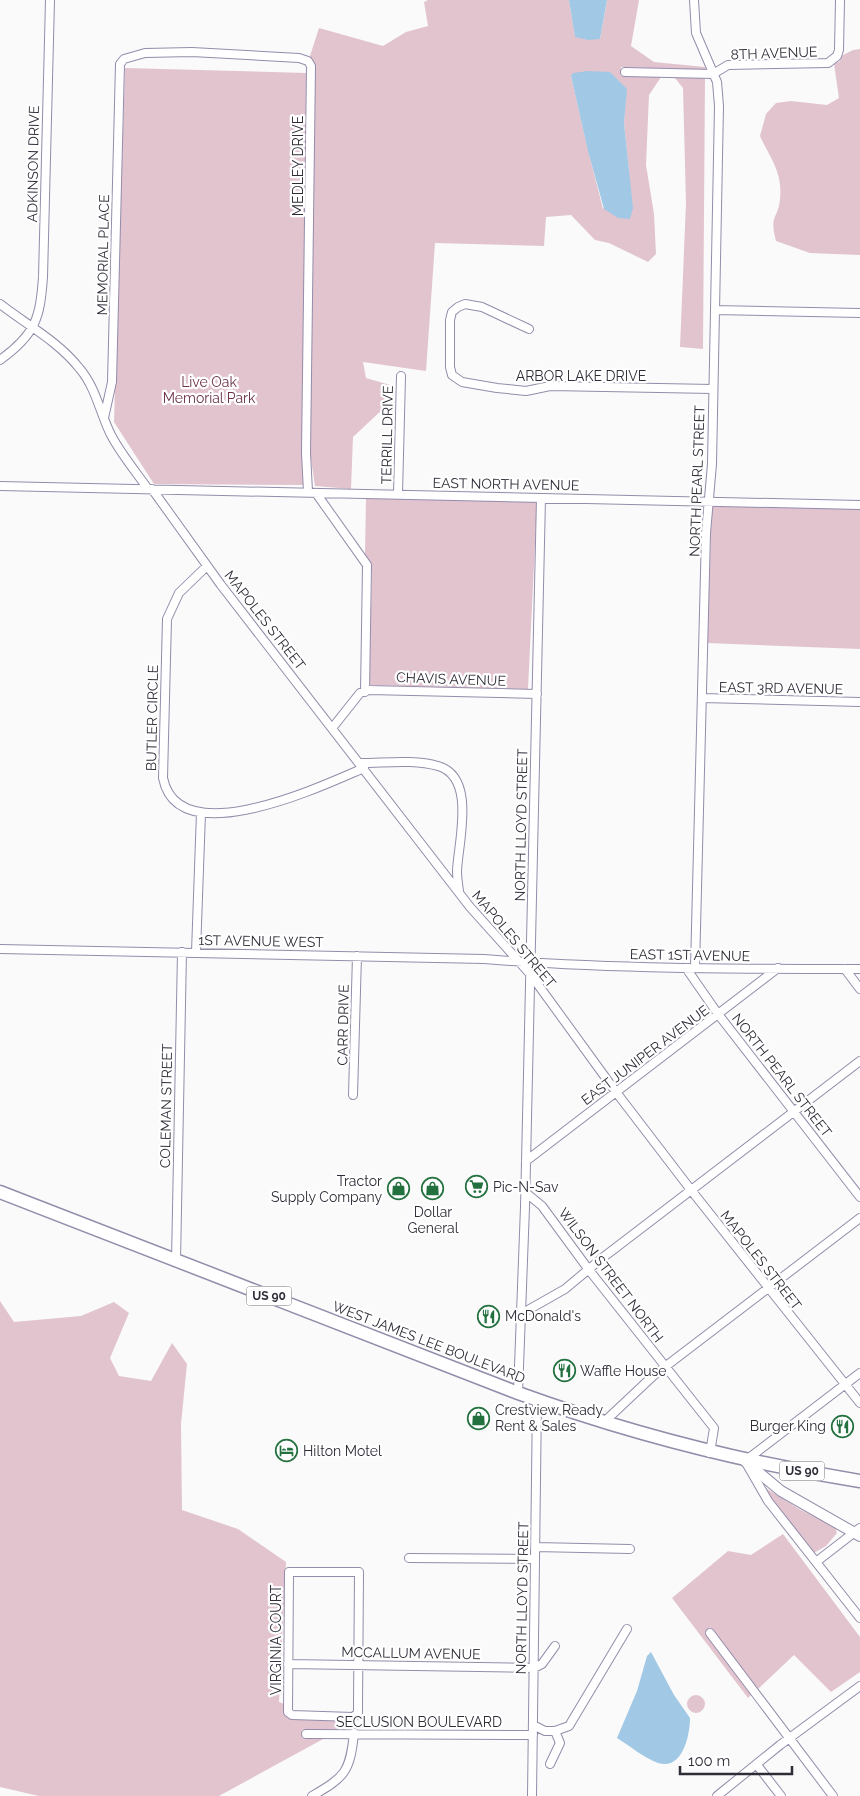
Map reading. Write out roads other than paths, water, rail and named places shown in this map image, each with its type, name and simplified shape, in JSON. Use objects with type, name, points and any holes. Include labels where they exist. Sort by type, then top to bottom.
[{"type":"main road","name":"WEST JAMES LEE BOULEVARD","points":[[0,1192],[537,1400],[603,1423],[744,1461],[860,1481]]},
{"type":"street","name":"ADKINSON DRIVE","points":[[34,328],[41,308],[43,277],[50,0]]},
{"type":"street","name":"NORTH PEARL STREET","points":[[694,0],[697,39],[714,74],[718,88],[719,106],[712,464],[708,501],[696,968]]},
{"type":"street","name":"8TH AVENUE","points":[[625,72],[714,74],[728,65],[821,64],[835,59],[839,50],[840,0]]},
{"type":"street","name":"MEDLEY DRIVE","points":[[119,92],[120,64],[124,59],[145,52],[242,54],[299,58],[310,63],[306,453],[312,492]]},
{"type":"street","name":"MEMORIAL PLACE","points":[[104,418],[112,382],[119,92]]},
{"type":"street","name":"MAPOLES STREET","points":[[0,304],[49,338],[80,369],[95,394],[113,438],[207,566],[460,893],[531,975],[616,1092],[691,1190],[768,1290],[860,1403]]},
{"type":"street","name":"ARBOR LAKE DRIVE","points":[[529,329],[482,307],[465,304],[458,307],[452,312],[450,320],[450,367],[452,375],[462,382],[526,391],[550,386],[713,389]]},
{"type":"street","points":[[715,310],[860,313]]},
{"type":"street","points":[[0,360],[34,328]]},
{"type":"street","name":"TERRILL DRIVE","points":[[398,494],[401,376]]},
{"type":"street","name":"EAST NORTH AVENUE","points":[[0,486],[860,504]]},
{"type":"street","points":[[312,492],[367,565],[365,692],[360,693],[333,727]]},
{"type":"street","name":"NORTH LLOYD STREET","points":[[518,1392],[526,1192],[542,498]]},
{"type":"street","name":"BUTLER CIRCLE","points":[[207,566],[179,593],[167,619],[164,670],[163,763],[165,788],[179,806],[201,813],[245,810],[275,803],[362,765]]},
{"type":"street","name":"CHAVIS AVENUE","points":[[365,692],[400,690],[537,694]]},
{"type":"street","name":"EAST 3RD AVENUE","points":[[702,698],[860,702]]},
{"type":"street","points":[[362,765],[429,764],[447,770],[453,775],[462,800],[457,875],[460,893]]},
{"type":"street","points":[[196,952],[201,813]]},
{"type":"street","name":"1ST AVENUE WEST","points":[[0,949],[484,959],[520,963]]},
{"type":"street","name":"COLEMAN STREET","points":[[176,1261],[182,952]]},
{"type":"street","name":"CARR DRIVE","points":[[353,1095],[357,956]]},
{"type":"street","name":"EAST 1ST AVENUE","points":[[520,963],[686,968],[860,969]]},
{"type":"street","name":"NORTH PEARL STREET","points":[[686,968],[718,1014],[860,1197]]},
{"type":"street","name":"EAST JUNIPER AVENUE","points":[[526,1161],[778,968]]},
{"type":"street","points":[[845,969],[860,989]]},
{"type":"street","points":[[521,1314],[565,1289],[860,1061]]},
{"type":"street","name":"WILSON STREET NORTH","points":[[526,1192],[542,1206],[589,1270],[714,1428],[710,1453]]},
{"type":"street","points":[[603,1423],[665,1367],[860,1218]]},
{"type":"street","points":[[744,1461],[860,1373]]},
{"type":"street","name":"NORTH LLOYD STREET","points":[[532,1796],[534,1668],[532,1559],[535,1547],[537,1400]]},
{"type":"street","points":[[744,1461],[781,1491],[858,1532],[816,1562]]},
{"type":"street","points":[[744,1461],[768,1501],[860,1618]]},
{"type":"street","points":[[535,1547],[630,1549]]},
{"type":"street","points":[[409,1558],[532,1559]]},
{"type":"street","name":"VIRGINIA COURT","points":[[289,1572],[359,1572],[358,1713],[353,1717],[292,1715],[288,1712],[288,1664],[289,1572]]},
{"type":"street","points":[[533,1725],[545,1731],[555,1731],[569,1726],[628,1629]]},
{"type":"street","points":[[710,1633],[834,1796]]},
{"type":"street","points":[[534,1668],[542,1664],[555,1646]]},
{"type":"street","name":"MCCALLUM AVENUE","points":[[288,1664],[534,1668]]},
{"type":"street","points":[[717,1796],[860,1686]]},
{"type":"street","points":[[550,1764],[560,1743],[555,1731]]},
{"type":"street","name":"SECLUSION BOULEVARD","points":[[306,1734],[533,1735]]},
{"type":"street","points":[[312,1796],[332,1785],[344,1772],[352,1757],[354,1734]]},
{"type":"street","points":[[757,1765],[781,1796]]},
{"type":"water","points":[[569,0],[607,0],[600,39],[588,40],[575,37]]},
{"type":"water","points":[[588,71],[610,72],[627,89],[624,123],[633,208],[630,219],[618,218],[604,209],[588,151],[571,76],[573,73]]},
{"type":"water","points":[[651,1652],[674,1695],[690,1718],[689,1733],[683,1750],[674,1762],[667,1764],[658,1763],[648,1758],[617,1738],[637,1691],[647,1656]]},
{"type":"place","name":"Pic-N-Sav","points":[[477,1187]]},
{"type":"place","name":"Tractor Supply Company","points":[[398,1189]]},
{"type":"place","name":"Dollar General","points":[[433,1189]]},
{"type":"place","name":"McDonald's","points":[[489,1316]]},
{"type":"place","name":"Waffle House","points":[[564,1371]]},
{"type":"place","name":"Crestview Ready Rent & Sales","points":[[479,1418]]},
{"type":"place","name":"Burger King","points":[[842,1426]]},
{"type":"place","name":"Hilton Motel","points":[[287,1451]]},
{"type":"park label","name":"Live Oak Memorial Park","points":[[209,390]]}]
